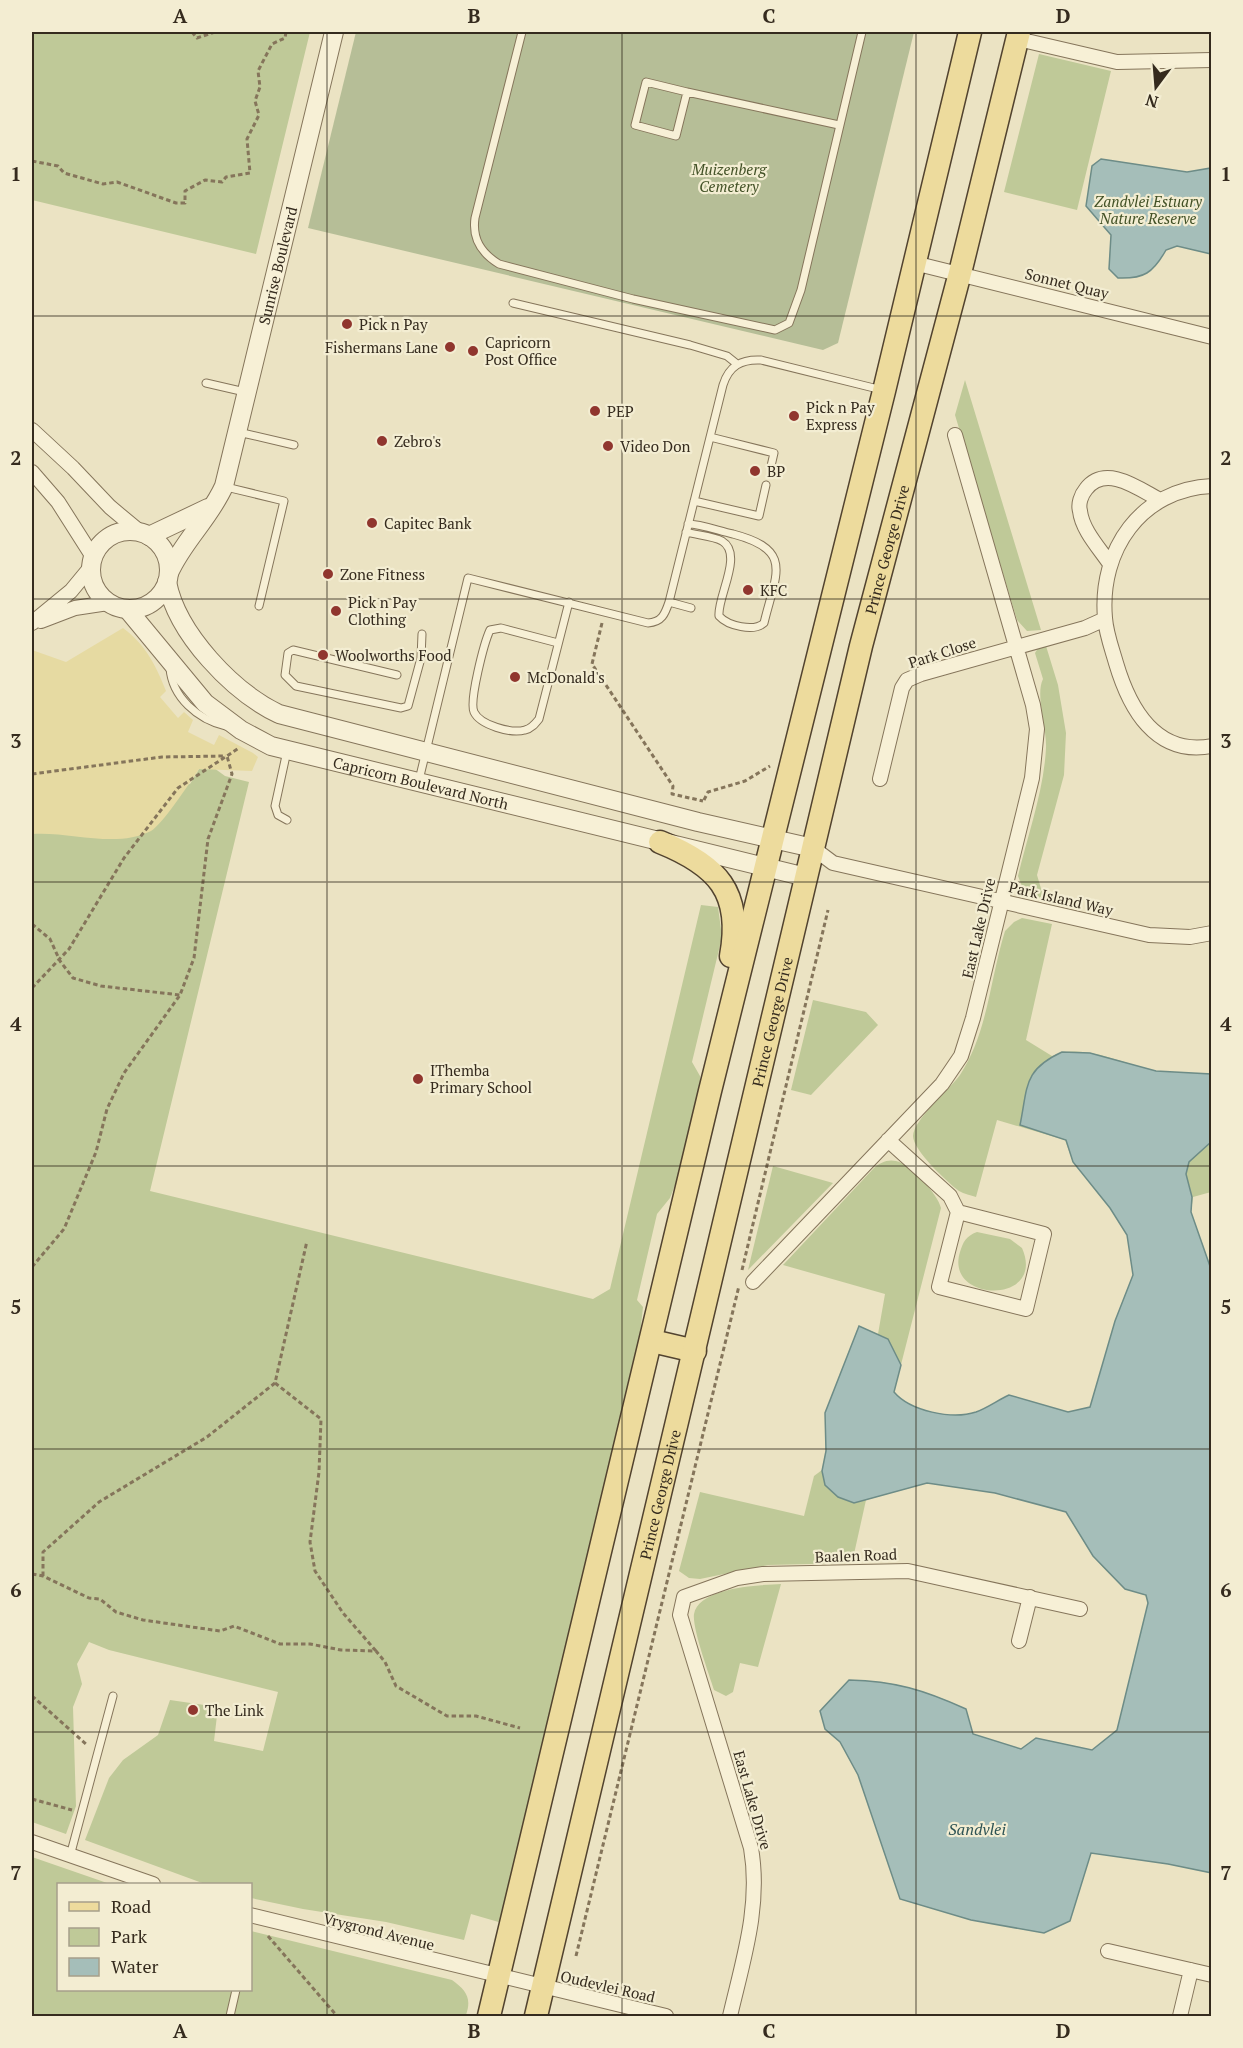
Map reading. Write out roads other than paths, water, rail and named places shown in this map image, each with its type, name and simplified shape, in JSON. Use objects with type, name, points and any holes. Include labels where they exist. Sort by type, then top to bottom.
[{"type":"main road","points":[[489,2016],[710,1091],[884,391],[969,32]]},
{"type":"main road","name":"Prince George Drive","points":[[536,2016],[861,646],[960,273],[1018,35]]},
{"type":"main road","points":[[660,842],[693,856],[710,871],[727,894],[734,916],[734,945],[710,1091]]},
{"type":"main road","points":[[652,1341],[694,1351]]},
{"type":"street","name":"Sunrise Boulevard","points":[[168,578],[188,539],[221,493],[238,432],[334,32]]},
{"type":"street","points":[[1018,35],[1117,62],[1212,60]]},
{"type":"street","name":"Sonnet Quay","points":[[914,263],[1212,337]]},
{"type":"street","points":[[32,430],[110,507],[162,548],[169,565],[168,578],[163,592],[148,605],[128,610],[108,603],[94,588],[92,562],[68,517],[32,472]]},
{"type":"street","name":"East Lake Drive","points":[[753,1282],[942,1084],[961,1056],[974,1018],[1002,901],[1036,753],[1036,729],[1033,705],[955,435]]},
{"type":"street","points":[[1110,564],[1088,531],[1079,511],[1082,496],[1087,488],[1100,479],[1110,478],[1158,499]]},
{"type":"street","points":[[1212,486],[1191,487],[1158,499],[1130,527],[1110,564],[1105,589],[1105,619],[1125,693],[1139,717],[1157,733],[1172,742],[1187,747],[1212,746]]},
{"type":"street","points":[[32,624],[71,591],[106,538],[117,533],[144,534],[193,516],[221,493]]},
{"type":"street","name":"Capricorn Boulevard North","points":[[168,578],[174,605],[188,629],[216,667],[264,707],[292,718],[698,822],[813,848]]},
{"type":"street","points":[[32,624],[75,608],[108,603]]},
{"type":"street","name":"Capricorn Boulevard North","points":[[128,610],[149,632],[169,662],[205,704],[242,737],[287,751],[806,877]]},
{"type":"street","points":[[1016,646],[1085,628],[1105,619]]},
{"type":"street","name":"Park Close","points":[[880,779],[902,688],[908,680],[921,674],[1016,646]]},
{"type":"street","name":"Park Island Way","points":[[813,848],[834,864],[1149,935],[1190,937],[1212,933]]},
{"type":"street","points":[[806,877],[834,864]]},
{"type":"street","points":[[888,1140],[950,1196],[958,1212],[939,1287],[1026,1309],[1044,1234],[958,1212]]},
{"type":"street","name":"Baalen Road","points":[[684,1597],[737,1578],[764,1574],[908,1571],[1080,1609]]},
{"type":"street","name":"East Lake Drive","points":[[684,1597],[680,1615],[751,1848],[756,1875],[755,1910],[730,2016]]},
{"type":"street","points":[[1019,1641],[1030,1597]]},
{"type":"street","points":[[32,1842],[150,1883]]},
{"type":"street","name":"Vrygrond Avenue","points":[[252,1919],[543,1988]]},
{"type":"street","points":[[1108,1951],[1212,1975]]},
{"type":"street","points":[[1180,2016],[1191,1970]]},
{"type":"street","name":"Oudevlei Road","points":[[543,1988],[666,2016]]},
{"type":"lane","points":[[522,32],[473,229],[483,251],[499,264],[775,330],[793,317],[801,290],[862,32]]},
{"type":"lane","points":[[687,92],[676,136],[635,125],[646,82],[839,125]]},
{"type":"lane","points":[[513,303],[690,345],[727,356],[737,364]]},
{"type":"lane","points":[[418,783],[468,578],[654,622],[665,614],[669,602],[726,375],[737,364],[750,359],[761,360],[884,391]]},
{"type":"lane","points":[[206,383],[247,393]]},
{"type":"lane","points":[[238,432],[294,445]]},
{"type":"lane","points":[[710,437],[774,453],[771,466]]},
{"type":"lane","points":[[693,501],[759,516],[766,485]]},
{"type":"lane","points":[[221,493],[284,501],[259,606]]},
{"type":"lane","points":[[687,528],[759,542],[772,553],[777,569],[764,623],[760,627],[750,628],[726,622],[719,616],[731,561],[729,551],[722,541],[687,528]]},
{"type":"lane","points":[[558,643],[501,628],[490,630],[472,703],[477,718],[483,722],[516,731],[524,731],[535,724],[539,718],[569,602]]},
{"type":"lane","points":[[669,602],[692,608]]},
{"type":"lane","points":[[398,675],[293,650],[288,653],[285,675],[296,686],[401,708],[408,706],[421,658],[422,634]]},
{"type":"lane","points":[[287,751],[275,802],[278,815],[287,820]]},
{"type":"lane","points":[[70,1856],[113,1695]]},
{"type":"lane","points":[[230,2016],[236,1991]]},
{"type":"water","name":"Zandvlei Estuary Nature Reserve","points":[[1101,159],[1187,172],[1211,168],[1211,254],[1177,246],[1166,250],[1157,264],[1147,273],[1141,276],[1118,278],[1109,269],[1111,235],[1086,206],[1092,166]]},
{"type":"water","name":"Sandvlei","points":[[1062,1052],[1090,1053],[1156,1071],[1211,1074],[1211,1142],[1189,1162],[1186,1174],[1192,1197],[1191,1212],[1212,1272],[1212,1873],[1091,1853],[1070,1921],[1044,1933],[971,1920],[900,1899],[858,1775],[840,1742],[825,1729],[820,1711],[849,1680],[881,1682],[923,1692],[966,1709],[973,1734],[1021,1749],[1036,1738],[1092,1750],[1117,1730],[1148,1603],[1146,1595],[1125,1589],[1093,1556],[1066,1512],[995,1493],[927,1483],[854,1503],[838,1497],[825,1485],[822,1471],[826,1451],[825,1413],[859,1326],[888,1339],[901,1365],[894,1392],[901,1399],[921,1409],[944,1414],[966,1414],[976,1412],[1009,1395],[1068,1412],[1090,1407],[1115,1321],[1133,1275],[1127,1235],[1110,1208],[1073,1162],[1066,1140],[1020,1125],[1029,1081],[1040,1066]]},
{"type":"place","name":"Pick n Pay","points":[[347,324]]},
{"type":"place","name":"Fishermans Lane","points":[[450,347]]},
{"type":"place","name":"Capricorn Post Office","points":[[473,351]]},
{"type":"place","name":"PEP","points":[[595,411]]},
{"type":"place","name":"Pick n Pay Express","points":[[794,416]]},
{"type":"place","name":"Zebro's","points":[[382,441]]},
{"type":"place","name":"Video Don","points":[[608,446]]},
{"type":"place","name":"BP","points":[[755,471]]},
{"type":"place","name":"Capitec Bank","points":[[372,523]]},
{"type":"place","name":"Zone Fitness","points":[[328,574]]},
{"type":"place","name":"KFC","points":[[748,590]]},
{"type":"place","name":"Pick n Pay Clothing","points":[[336,611]]},
{"type":"place","name":"Woolworths Food","points":[[323,655]]},
{"type":"place","name":"McDonald's","points":[[515,677]]},
{"type":"place","name":"IThemba Primary School","points":[[418,1079]]},
{"type":"place","name":"The Link","points":[[193,1710]]},
{"type":"park label","name":"Muizenberg Cemetery","points":[[729,178]]}]
